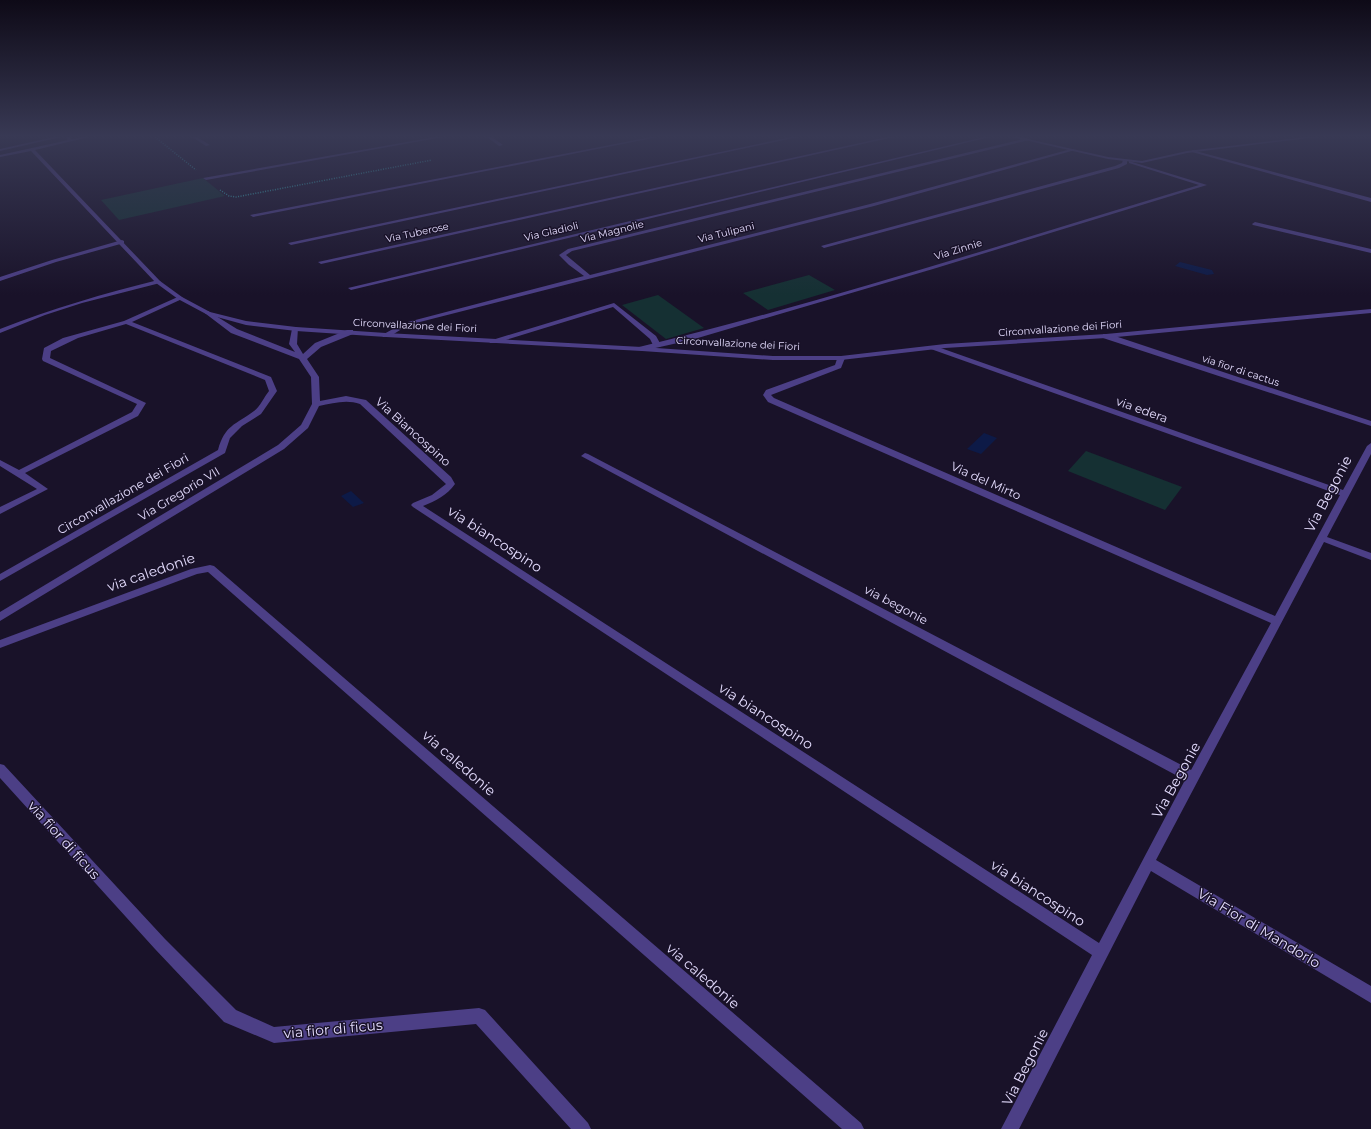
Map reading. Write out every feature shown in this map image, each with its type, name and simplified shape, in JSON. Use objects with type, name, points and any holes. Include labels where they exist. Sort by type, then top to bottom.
[{"type":"street","name":"Circonvallazione dei Fiori","points":[[71,190],[158,282],[180,298],[208,312],[246,323],[296,329],[773,358],[841,358],[932,348],[1106,336],[1371,311]]},
{"type":"street","points":[[253,214],[380,190]]},
{"type":"street","points":[[291,243],[545,190]]},
{"type":"street","name":"Via Tuberose","points":[[321,262],[651,190]]},
{"type":"street","name":"Via Gladioli","points":[[351,288],[766,190]]},
{"type":"street","name":"Via Magnolie","points":[[588,276],[562,256],[570,250],[818,190]]},
{"type":"street","name":"Via Tulipani","points":[[386,335],[406,324],[928,190]]},
{"type":"street","points":[[824,246],[1035,190]]},
{"type":"street","name":"Via Zinnie","points":[[642,349],[688,338],[931,268],[1189,190]]},
{"type":"street","points":[[1334,190],[1371,200]]},
{"type":"street","points":[[1255,224],[1371,251]]},
{"type":"street","points":[[0,279],[122,242]]},
{"type":"street","points":[[0,331],[58,309],[158,282]]},
{"type":"street","points":[[19,473],[135,414],[142,403],[46,360],[46,350],[58,342],[81,333],[126,322],[180,298]]},
{"type":"street","points":[[493,340],[614,305],[653,338],[657,345]]},
{"type":"street","points":[[208,312],[234,331],[304,358],[318,346],[350,332]]},
{"type":"street","name":"Circonvallazione dei Fiori","points":[[0,578],[222,451],[226,437],[239,424],[258,412],[272,391],[268,379],[126,322]]},
{"type":"street","name":"Via Gregorio VII","points":[[0,617],[281,447],[305,426],[316,404],[316,377],[293,344],[296,329]]},
{"type":"street","name":"via fior di cactus","points":[[1106,336],[1371,424]]},
{"type":"street","name":"via edera","points":[[932,348],[1345,494]]},
{"type":"street","name":"Via del Mirto","points":[[841,358],[838,366],[769,392],[767,395],[771,400],[1277,620]]},
{"type":"street","name":"Via Biancospino","points":[[316,404],[349,398],[363,402],[448,479],[451,484],[446,491],[438,497],[416,505]]},
{"type":"street","name":"Via Begonie","points":[[1010,1129],[1100,952],[1277,620],[1345,494],[1369,453]]},
{"type":"street","name":"via begonie","points":[[585,456],[1194,778]]},
{"type":"street","points":[[0,463],[19,473],[43,489],[0,511]]},
{"type":"street","name":"via biancospino","points":[[416,505],[1100,952]]},
{"type":"street","points":[[1322,538],[1371,557]]},
{"type":"street","name":"via caledonie","points":[[0,644],[195,571],[210,568],[855,1129]]},
{"type":"street","name":"via fior di ficus","points":[[0,769],[160,944],[230,1016],[274,1034],[479,1016],[582,1129]]},
{"type":"street","name":"Via Fior di Mandorlo","points":[[1148,862],[1371,995]]},
{"type":"green space","points":[[149,190],[217,190],[225,196],[119,220],[101,200]]},
{"type":"green space","points":[[809,275],[835,290],[768,310],[743,293]]},
{"type":"green space","points":[[658,295],[704,328],[666,339],[622,305]]},
{"type":"green space","points":[[1086,451],[1182,487],[1165,510],[1068,471]]},
{"type":"water","points":[[1180,262],[1212,270],[1214,274],[1207,275],[1175,266]]},
{"type":"water","points":[[984,433],[997,438],[981,454],[967,449]]},
{"type":"water","points":[[351,491],[364,503],[353,507],[341,496]]}]
